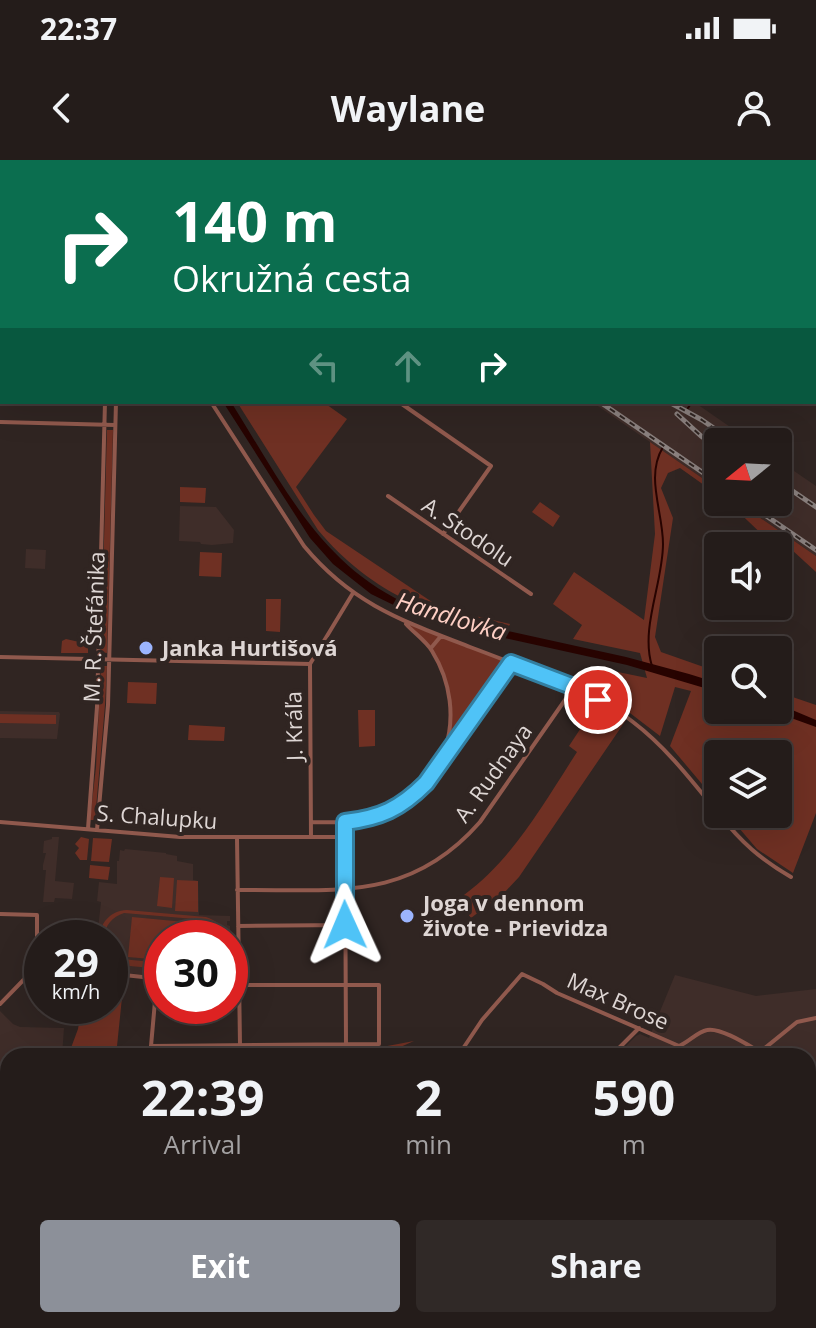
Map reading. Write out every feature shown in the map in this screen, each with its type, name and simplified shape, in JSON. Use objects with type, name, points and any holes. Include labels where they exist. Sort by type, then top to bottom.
[{"type":"street","name":"M. R. Štefánika","points":[[88,829],[97,707],[105,404]]},
{"type":"street","name":"M. R. Štefánika","points":[[97,830],[108,708],[116,404]]},
{"type":"street","points":[[212,404],[304,546],[318,563],[353,593],[403,622],[574,687],[598,700],[633,721],[653,739],[704,796]]},
{"type":"street","points":[[402,404],[491,466],[443,534]]},
{"type":"street","points":[[0,422],[115,425]]},
{"type":"street","name":"A. Stodolu","points":[[388,496],[531,594]]},
{"type":"street","name":"J. Kráľa","points":[[312,822],[310,664],[353,593]]},
{"type":"street","points":[[403,622],[431,648],[444,677],[451,702],[451,724],[445,755]]},
{"type":"street","points":[[431,648],[441,636]]},
{"type":"street","points":[[0,657],[310,664]]},
{"type":"street","points":[[311,837],[312,822],[369,819],[396,808],[413,796],[426,783],[511,663]]},
{"type":"street","name":"A. Rudnaya","points":[[237,890],[345,889],[385,884],[435,863],[464,840],[488,811],[574,687]]},
{"type":"street","name":"S. Chalupku","points":[[0,822],[180,837],[345,837]]},
{"type":"street","points":[[345,822],[346,1044]]},
{"type":"street","points":[[730,828],[754,853],[791,877]]},
{"type":"street","points":[[237,838],[238,920]]},
{"type":"street","points":[[0,914],[37,915],[37,966],[0,1004]]},
{"type":"street","points":[[248,926],[345,925]]},
{"type":"street","name":"Max Brose","points":[[463,1048],[482,1020],[522,974],[557,993],[684,1048]]},
{"type":"street","points":[[154,1024],[151,1046],[379,1044],[379,985],[248,986]]},
{"type":"street","points":[[764,1048],[797,1022],[816,1018]]},
{"type":"street","points":[[240,1024],[240,1045]]},
{"type":"street","points":[[619,1048],[639,1028]]},
{"type":"street","points":[[679,1046],[703,1032],[714,1030],[750,1048]]},
{"type":"shaded area","points":[[224,404],[232,404],[287,492],[329,546],[353,570],[382,590],[414,607],[444,617],[689,674],[704,679],[704,688],[627,665],[446,625],[412,614],[371,594],[333,564],[310,538]]},
{"type":"shaded area","points":[[238,404],[326,404],[347,419],[296,487],[326,531],[441,608],[510,624],[508,628],[446,614],[411,602],[372,580],[338,552],[318,530]]},
{"type":"shaded area","points":[[595,404],[697,404],[732,428],[704,428],[704,479]]},
{"type":"shaded area","points":[[107,430],[113,430],[107,653],[101,652]]},
{"type":"shaded area","points":[[650,442],[704,479],[704,485],[680,468],[668,473],[661,488],[673,518],[655,637],[661,652],[704,667],[704,724],[792,724],[792,697],[816,705],[816,813],[793,873],[757,849],[739,828],[792,828],[792,740],[704,740],[704,786],[670,746],[691,691],[675,687],[660,736],[626,710],[632,693],[613,679],[618,672],[647,678],[640,653],[573,639],[582,625],[553,604],[574,572],[644,620],[655,534]]},
{"type":"shaded area","points":[[792,470],[816,486],[816,556],[792,540],[792,532],[781,532],[757,516],[792,516]]},
{"type":"shaded area","points":[[180,487],[206,488],[205,503],[180,502]]},
{"type":"shaded area","points":[[540,502],[560,516],[553,527],[532,512]]},
{"type":"shaded area","points":[[180,506],[216,507],[234,530],[233,543],[212,545],[179,541]]},
{"type":"shaded area","points":[[743,516],[757,516],[781,532],[760,532]]},
{"type":"shaded area","points":[[792,540],[816,556],[816,572],[792,550]]},
{"type":"shaded area","points":[[26,549],[46,550],[45,569],[25,568]]},
{"type":"shaded area","points":[[200,552],[222,553],[221,577],[199,576]]},
{"type":"shaded area","points":[[266,599],[281,599],[280,632],[266,631]]},
{"type":"shaded area","points":[[403,621],[510,663],[446,751],[450,724],[448,685],[431,648]]},
{"type":"shaded area","points":[[66,639],[88,644],[88,653],[61,653],[62,641]]},
{"type":"shaded area","points":[[101,666],[107,666],[105,705],[95,820],[90,820],[96,767]]},
{"type":"shaded area","points":[[128,682],[157,683],[156,704],[127,703]]},
{"type":"shaded area","points":[[598,702],[626,720],[519,877],[504,893],[471,918],[464,908],[469,904],[464,895],[498,865],[540,810],[577,752],[569,746]]},
{"type":"shaded area","points":[[358,710],[375,710],[375,746],[359,747]]},
{"type":"shaded area","points":[[792,710],[816,720],[816,727],[792,718]]},
{"type":"shaded area","points":[[0,711],[59,712],[57,739],[0,738]]},
{"type":"shaded area","points":[[0,714],[56,715],[56,724],[0,723]]},
{"type":"shaded area","points":[[189,725],[225,727],[224,741],[188,740]]},
{"type":"shaded area","points":[[59,837],[55,881],[74,883],[72,899],[55,898],[54,902],[43,902],[46,870],[43,870],[46,853],[43,853],[44,841]]},
{"type":"shaded area","points":[[81,837],[89,839],[87,860],[80,860],[75,853],[79,848],[75,844]]},
{"type":"shaded area","points":[[93,838],[112,839],[109,862],[91,861]]},
{"type":"shaded area","points":[[120,850],[166,853],[177,856],[177,861],[193,864],[193,880],[198,881],[199,915],[230,916],[230,920],[144,920],[144,975],[128,973],[128,920],[99,920],[101,902],[97,901],[99,882],[117,884],[117,861]]},
{"type":"shaded area","points":[[90,865],[110,867],[108,880],[89,878]]},
{"type":"shaded area","points":[[160,877],[174,878],[172,908],[157,906]]},
{"type":"shaded area","points":[[177,880],[198,881],[198,912],[175,911]]},
{"type":"shaded area","points":[[127,910],[214,920],[124,913],[106,920]]},
{"type":"shaded area","points":[[132,917],[164,920],[144,920],[144,958],[128,957]]},
{"type":"shaded area","points":[[128,960],[144,961],[144,967],[128,966]]},
{"type":"shaded area","points":[[675,975],[756,996],[816,989],[816,1048],[624,1048],[640,1034],[649,1038]]},
{"type":"shaded area","points":[[0,1011],[20,1027],[64,1028],[63,1048],[0,1048]]},
{"type":"shaded area","points":[[79,1024],[119,1024],[117,1048],[71,1048]]},
{"type":"shaded area","points":[[414,1041],[398,1048],[343,1048],[343,1047],[382,1047]]},
{"type":"waterway","points":[[688,408],[691,404]]},
{"type":"waterway","points":[[652,666],[650,621],[663,544],[655,470],[663,447]]},
{"type":"railway","points":[[603,404],[704,473]]},
{"type":"railway","points":[[673,404],[714,428]]},
{"type":"railway","points":[[677,414],[704,438]]},
{"type":"railway","points":[[792,491],[816,507]]},
{"type":"railway","points":[[766,516],[816,550]]},
{"type":"place","name":"Janka Hurtišová","points":[[146,648]]},
{"type":"place","name":"Joga v dennom živote - Prievidza","points":[[407,916]]},
{"type":"route","points":[[345,925],[345,822],[377,817],[413,796],[426,783],[511,663],[574,687],[598,700]]},
{"type":"water label","name":"Handlovka","points":[[451,617]]}]
